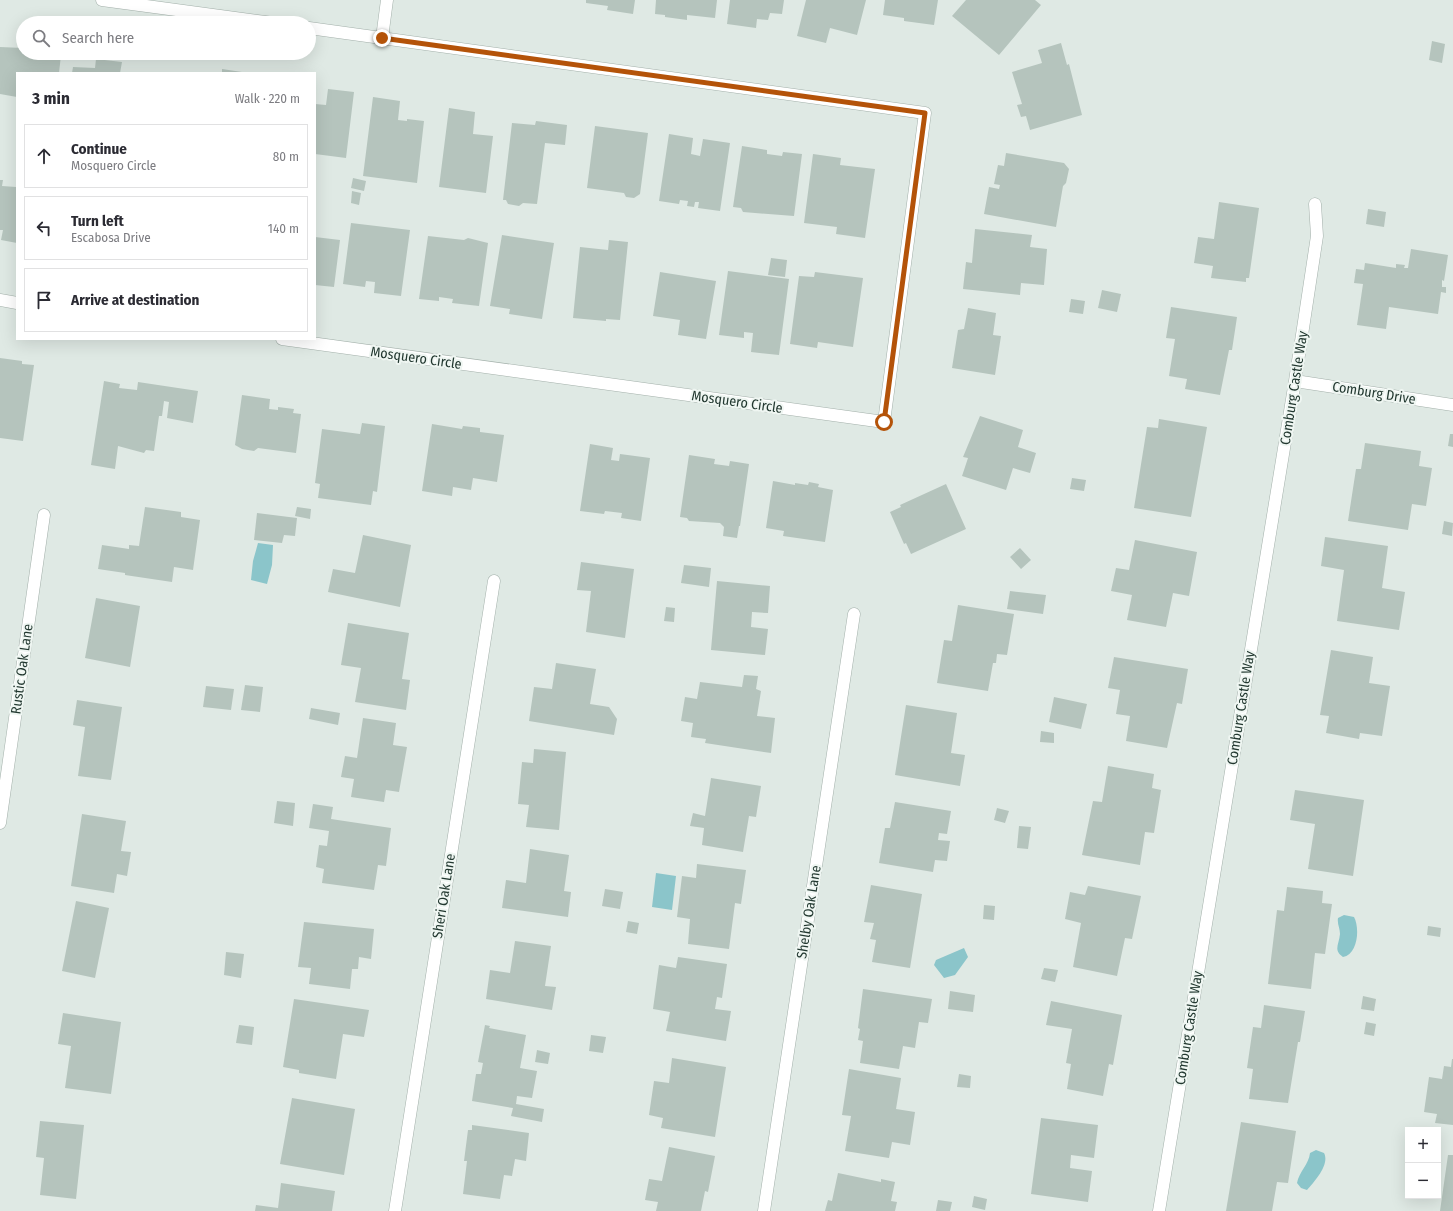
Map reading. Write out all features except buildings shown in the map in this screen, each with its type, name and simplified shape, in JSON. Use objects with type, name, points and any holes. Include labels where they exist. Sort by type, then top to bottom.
[{"type":"street","points":[[102,0],[221,16]]},
{"type":"street","points":[[316,29],[382,38],[387,0]]},
{"type":"street","name":"Mosquero Circle","points":[[289,340],[884,422],[925,113],[382,38]]},
{"type":"street","name":"Comburg Castle Way","points":[[1159,1211],[1318,236],[1315,204]]},
{"type":"street","points":[[0,300],[16,303]]},
{"type":"street","name":"Comburg Drive","points":[[1295,381],[1453,405]]},
{"type":"street","name":"Rustic Oak Lane","points":[[0,823],[44,516]]},
{"type":"street","name":"Sheri Oak Lane","points":[[394,1211],[494,581]]},
{"type":"street","name":"Shelby Oak Lane","points":[[764,1211],[854,614]]},
{"type":"water","points":[[258,543],[273,545],[272,565],[267,584],[251,580],[253,561]]},
{"type":"water","points":[[656,873],[676,876],[672,910],[652,907]]},
{"type":"water","points":[[1344,915],[1354,917],[1357,927],[1357,934],[1355,946],[1352,951],[1343,957],[1338,952],[1337,947],[1340,934],[1338,918]]},
{"type":"water","points":[[964,948],[968,957],[955,975],[944,978],[934,965],[936,960]]},
{"type":"water","points":[[1316,1150],[1324,1153],[1325,1162],[1321,1172],[1307,1190],[1301,1188],[1297,1183],[1308,1161],[1310,1153]]},
{"type":"route","points":[[382,38],[925,113],[884,422]]}]
